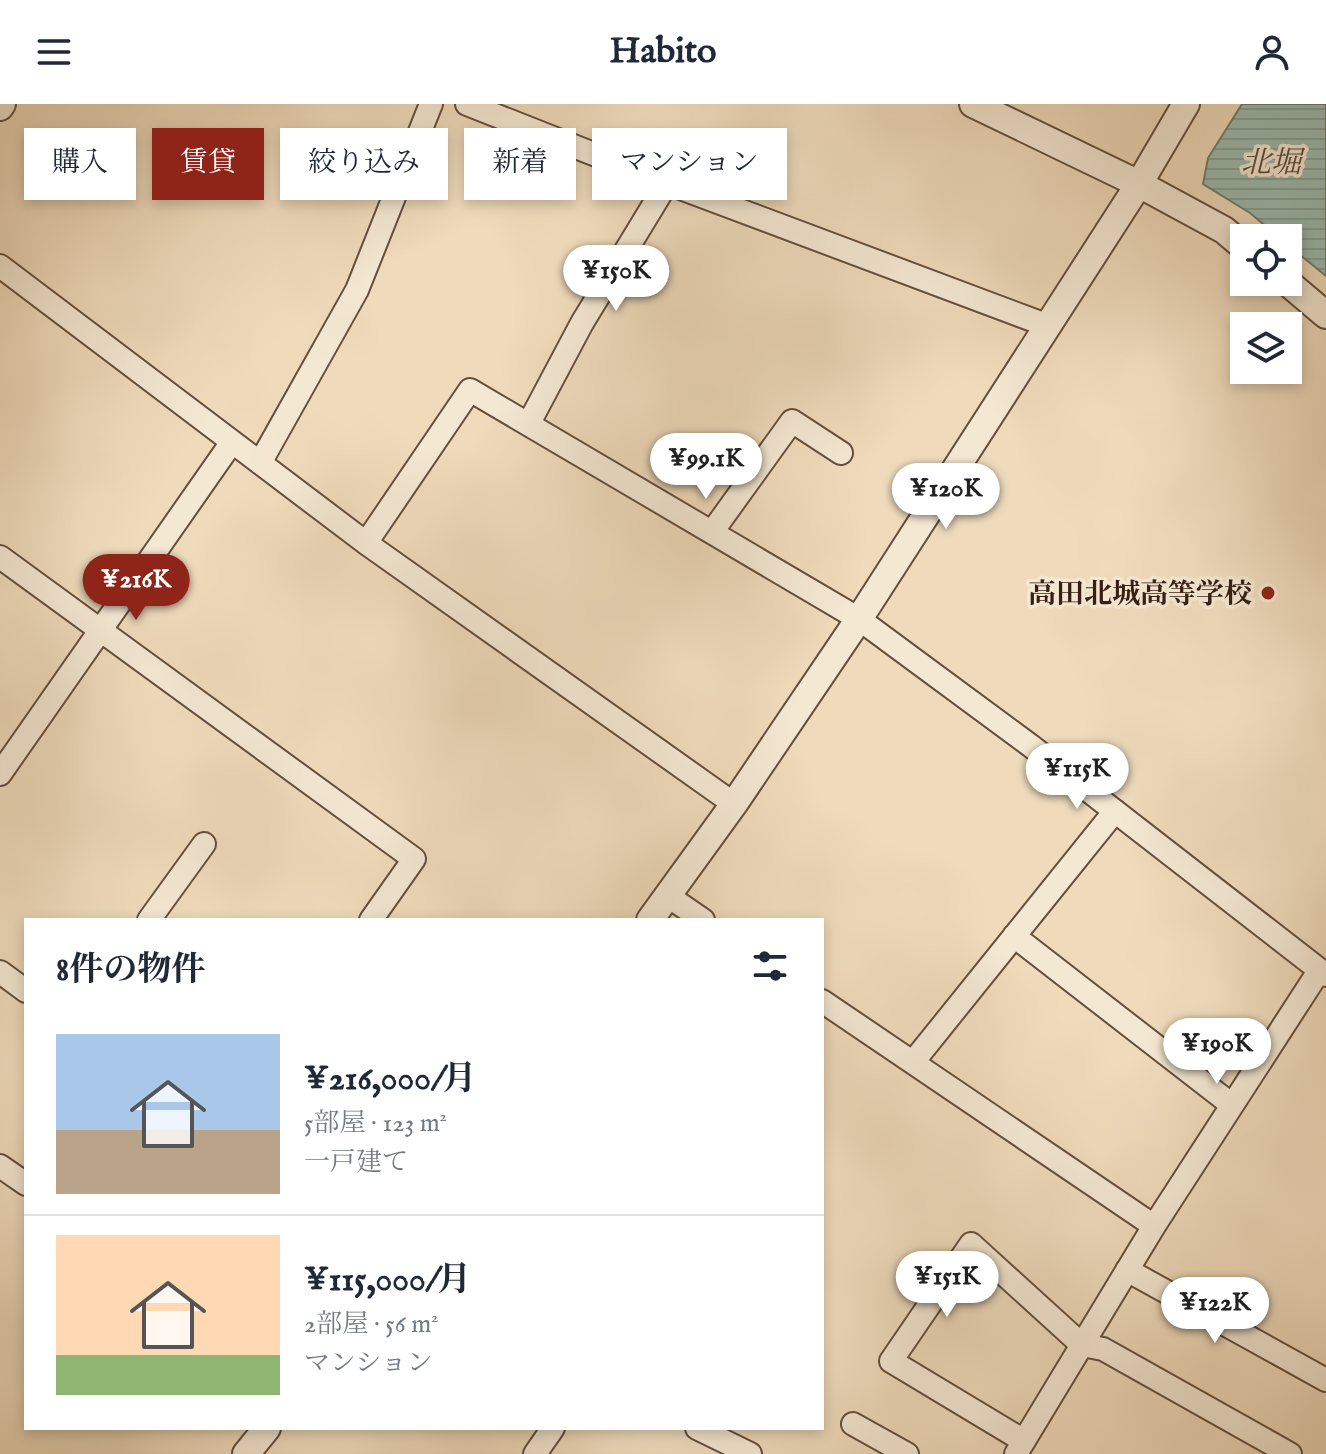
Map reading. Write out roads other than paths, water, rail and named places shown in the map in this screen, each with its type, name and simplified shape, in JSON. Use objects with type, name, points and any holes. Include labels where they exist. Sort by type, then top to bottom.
[{"type":"street","points":[[260,463],[357,290],[431,104]]},
{"type":"street","points":[[467,104],[506,111],[592,149]]},
{"type":"street","points":[[973,104],[1139,184],[1230,235]]},
{"type":"street","points":[[652,918],[734,804],[859,619],[1139,184],[1186,104]]},
{"type":"street","points":[[529,423],[582,323],[657,200]]},
{"type":"street","points":[[712,200],[1046,325]]},
{"type":"street","points":[[0,266],[366,543],[734,804]]},
{"type":"street","points":[[1302,295],[1326,315]]},
{"type":"street","points":[[366,543],[470,390],[859,619],[1031,746],[1322,973],[1154,1226],[1127,1270],[1082,1345],[1020,1447],[891,1361],[971,1244],[1082,1345],[1103,1349],[1290,1454]]},
{"type":"street","points":[[712,532],[792,421],[841,453]]},
{"type":"street","points":[[0,774],[232,442]]},
{"type":"street","points":[[0,557],[414,859],[372,918]]},
{"type":"street","points":[[913,1062],[1115,811]]},
{"type":"street","points":[[150,918],[204,844]]},
{"type":"street","points":[[668,896],[700,918]]},
{"type":"street","points":[[1014,936],[1232,1105]]},
{"type":"street","points":[[0,972],[24,990]]},
{"type":"street","points":[[824,1002],[1154,1226]]},
{"type":"street","points":[[0,1166],[24,1183]]},
{"type":"street","points":[[1127,1270],[1326,1380]]},
{"type":"street","points":[[853,1424],[907,1454]]},
{"type":"street","points":[[246,1454],[265,1430]]},
{"type":"street","points":[[535,1454],[552,1430]]},
{"type":"street","points":[[701,1430],[750,1454]]},
{"type":"water","name":"北堀","points":[[1242,104],[1326,104],[1326,276],[1302,256],[1302,224],[1263,224],[1203,184],[1208,158]]},
{"type":"place","name":"高田北城高等学校","points":[[1268,593]]}]
